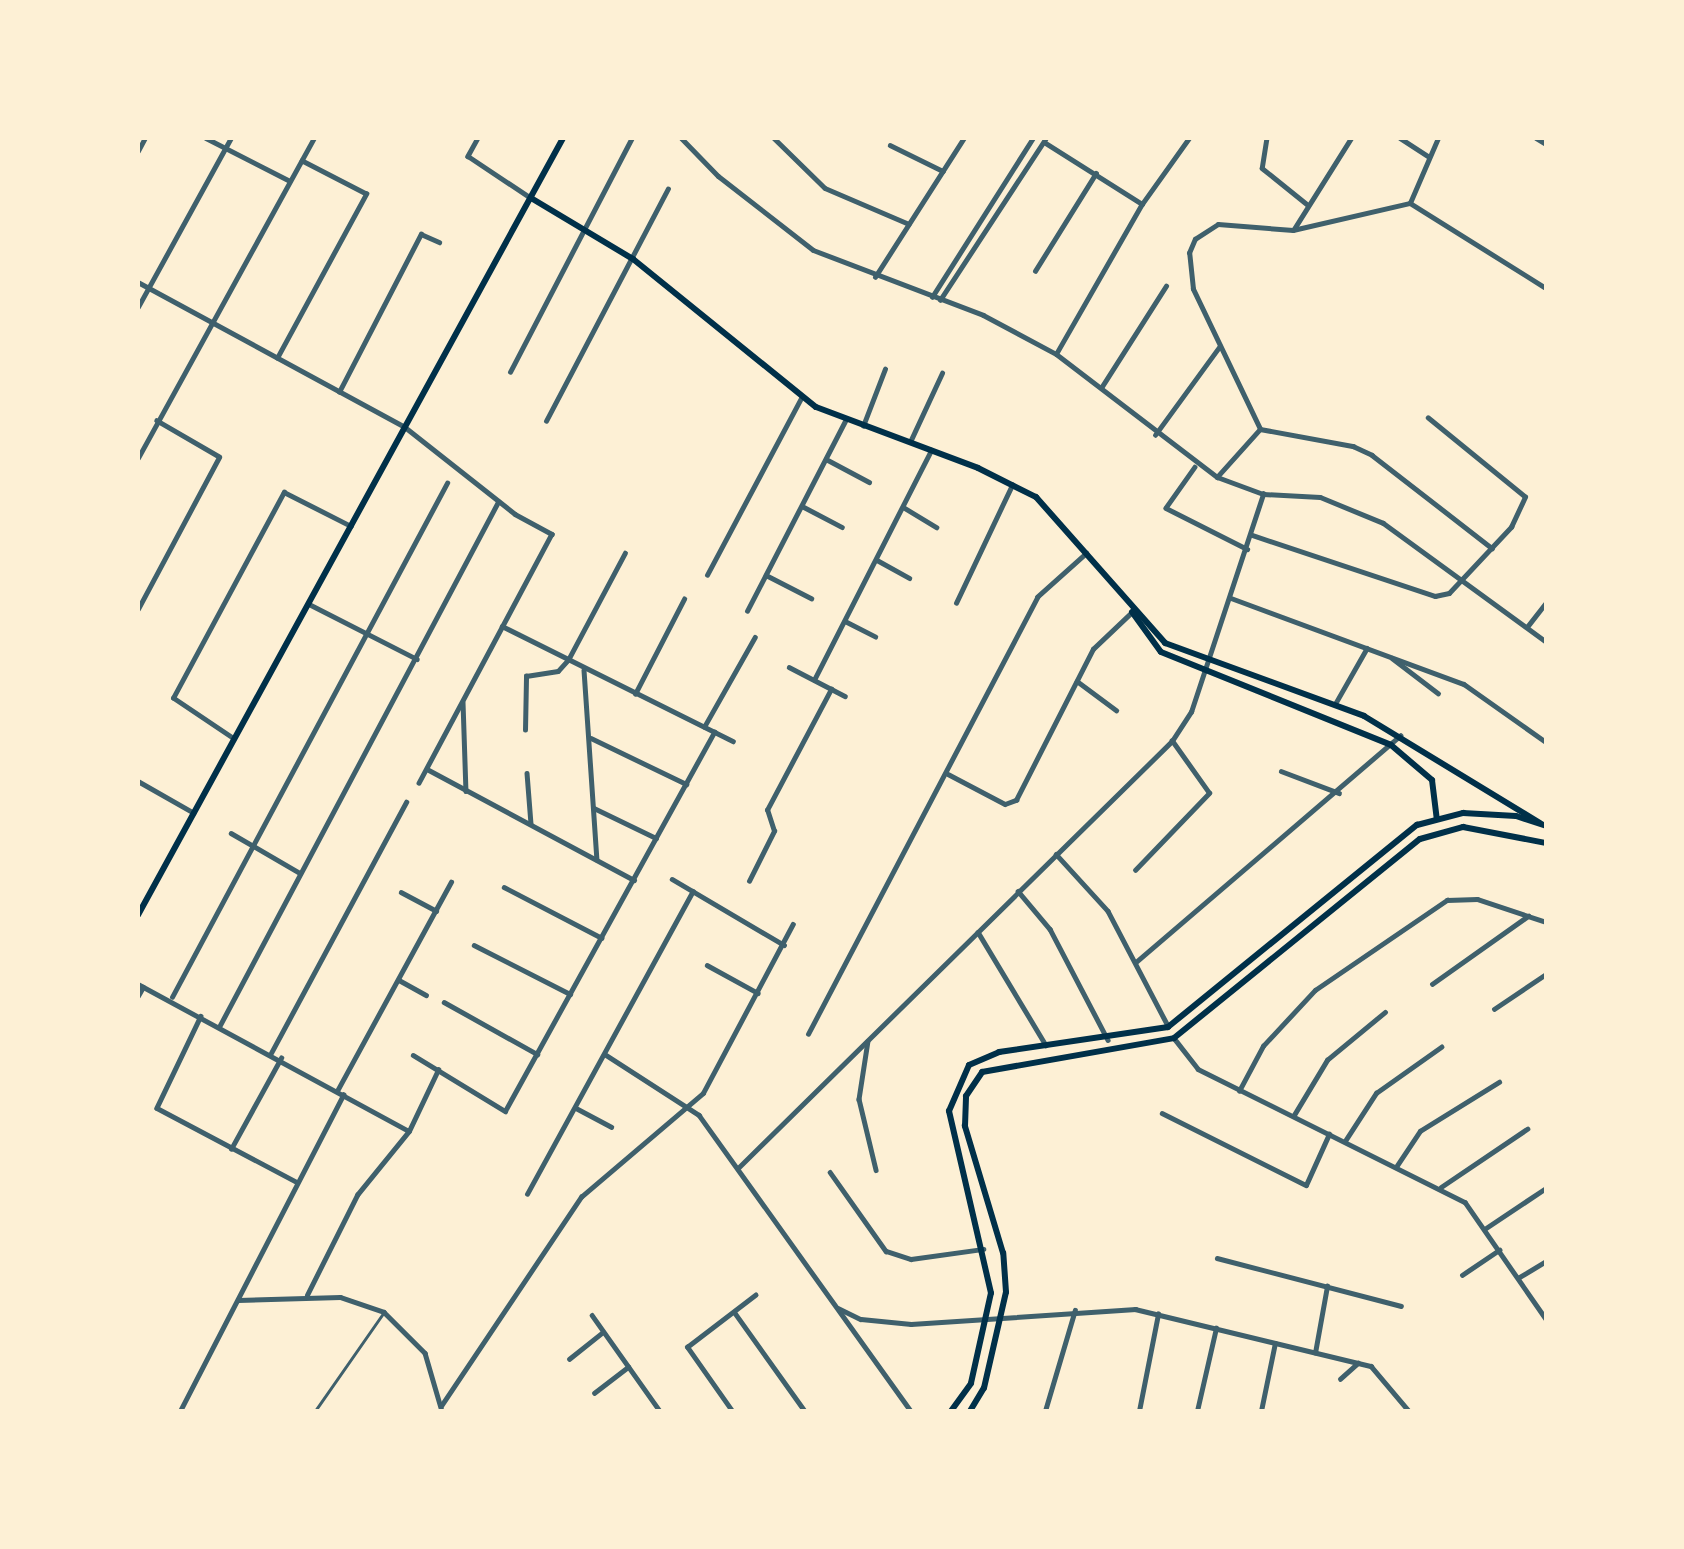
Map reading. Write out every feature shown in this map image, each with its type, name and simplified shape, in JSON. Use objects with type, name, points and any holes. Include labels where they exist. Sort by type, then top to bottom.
[{"type":"main road","points":[[138,915],[563,138]]},
{"type":"main road","points":[[531,198],[633,259],[801,398],[863,426],[931,450],[1012,484],[1048,508],[1086,553],[1161,652],[1391,745],[1432,780],[1438,793],[1437,819]]},
{"type":"main road","points":[[1132,612],[1166,643],[1335,704],[1401,736],[1543,825]]},
{"type":"main road","points":[[951,1411],[971,1383],[989,1317],[984,1249],[951,1129],[951,1094],[958,1078],[983,1057],[1047,1046],[1108,1041],[1168,1027],[1396,836],[1437,819],[1493,814],[1543,825]]},
{"type":"main road","points":[[970,1411],[984,1388],[1004,1316],[1003,1253],[965,1126],[971,1083],[999,1064],[1174,1038],[1402,848],[1438,832],[1492,828],[1546,843]]},
{"type":"main road","points":[[1355,869],[1363,880]]},
{"type":"street","points":[[138,151],[145,138]]},
{"type":"street","points":[[206,138],[290,181]]},
{"type":"street","points":[[138,307],[231,138]]},
{"type":"street","points":[[138,458],[314,138]]},
{"type":"street","points":[[478,138],[468,156],[531,198]]},
{"type":"street","points":[[510,372],[582,228],[632,138]]},
{"type":"street","points":[[681,138],[789,236],[875,278],[983,315],[1056,354],[1195,467],[1263,494],[1341,503],[1406,537],[1546,642]]},
{"type":"street","points":[[774,138],[825,188],[909,225]]},
{"type":"street","points":[[875,278],[964,138]]},
{"type":"street","points":[[931,298],[1032,140],[1024,138]]},
{"type":"street","points":[[1056,354],[1142,204],[1189,138]]},
{"type":"street","points":[[1266,138],[1260,158],[1262,168],[1308,205]]},
{"type":"street","points":[[1293,230],[1351,138]]},
{"type":"street","points":[[1400,138],[1428,156]]},
{"type":"street","points":[[1410,203],[1438,138]]},
{"type":"street","points":[[1536,138],[1546,144]]},
{"type":"street","points":[[940,301],[1045,140],[1142,204]]},
{"type":"street","points":[[890,145],[943,171]]},
{"type":"street","points":[[1023,154],[1032,160]]},
{"type":"street","points":[[277,358],[366,194],[302,161]]},
{"type":"street","points":[[1035,271],[1096,173]]},
{"type":"street","points":[[546,421],[668,189]]},
{"type":"street","points":[[1260,429],[1220,346],[1189,272],[1195,239],[1218,224],[1293,230],[1410,203],[1546,288]]},
{"type":"street","points":[[339,392],[421,234],[439,242]]},
{"type":"street","points":[[138,282],[405,428],[498,502],[552,534],[419,783]]},
{"type":"street","points":[[1100,389],[1166,286]]},
{"type":"street","points":[[1155,435],[1220,346]]},
{"type":"street","points":[[863,426],[885,369]]},
{"type":"street","points":[[910,442],[942,373]]},
{"type":"street","points":[[707,575],[801,398]]},
{"type":"street","points":[[1252,535],[1435,596],[1462,579],[1492,548],[1523,508],[1523,490],[1428,418]]},
{"type":"street","points":[[747,611],[846,419]]},
{"type":"street","points":[[138,609],[219,457],[157,421]]},
{"type":"street","points":[[1217,477],[1260,429]]},
{"type":"street","points":[[1260,429],[1353,446],[1373,456],[1492,548]]},
{"type":"street","points":[[814,680],[931,450]]},
{"type":"street","points":[[826,459],[869,482]]},
{"type":"street","points":[[1195,467],[1166,508],[1247,549]]},
{"type":"street","points":[[172,998],[447,483]]},
{"type":"street","points":[[956,603],[1012,484]]},
{"type":"street","points":[[234,739],[173,698],[284,492],[351,526]]},
{"type":"street","points":[[739,1167],[1172,741],[1206,669],[1252,535],[1263,494]]},
{"type":"street","points":[[219,1027],[417,659],[498,502]]},
{"type":"street","points":[[802,506],[842,527]]},
{"type":"street","points":[[902,507],[936,527]]},
{"type":"street","points":[[525,730],[526,676],[558,671],[568,660],[625,553]]},
{"type":"street","points":[[808,1034],[948,774],[1037,597],[1086,553]]},
{"type":"street","points":[[877,559],[909,578]]},
{"type":"street","points":[[766,575],[811,598]]},
{"type":"street","points":[[1231,598],[1464,684],[1546,742]]},
{"type":"street","points":[[635,694],[684,599]]},
{"type":"street","points":[[1527,627],[1546,603]]},
{"type":"street","points":[[309,604],[417,659]]},
{"type":"street","points":[[948,774],[1011,804],[1093,649],[1132,612]]},
{"type":"street","points":[[845,621],[875,636]]},
{"type":"street","points":[[502,626],[733,741]]},
{"type":"street","points":[[704,727],[755,637]]},
{"type":"street","points":[[1335,704],[1367,648]]},
{"type":"street","points":[[1392,657],[1438,693]]},
{"type":"street","points":[[789,667],[845,696]]},
{"type":"street","points":[[584,669],[597,860]]},
{"type":"street","points":[[1077,681],[1115,710]]},
{"type":"street","points":[[749,881],[774,831],[767,810],[831,689]]},
{"type":"street","points":[[463,701],[466,791]]},
{"type":"street","points":[[413,1055],[505,1111],[714,732]]},
{"type":"street","points":[[1136,962],[1339,793],[1401,736]]},
{"type":"street","points":[[590,737],[686,784]]},
{"type":"street","points":[[1135,870],[1209,793],[1209,784],[1172,741]]},
{"type":"street","points":[[426,769],[634,880]]},
{"type":"street","points":[[1281,771],[1339,793]]},
{"type":"street","points":[[527,773],[531,825]]},
{"type":"street","points":[[138,781],[194,813]]},
{"type":"street","points":[[271,1053],[406,802]]},
{"type":"street","points":[[594,808],[657,838]]},
{"type":"street","points":[[231,833],[300,873]]},
{"type":"street","points":[[1056,853],[1108,911],[1168,1027]]},
{"type":"street","points":[[672,879],[784,945]]},
{"type":"street","points":[[337,1091],[400,980],[451,882]]},
{"type":"street","points":[[504,887],[602,938]]},
{"type":"street","points":[[527,1194],[606,1055],[693,891]]},
{"type":"street","points":[[1018,891],[1056,939],[1108,1041]]},
{"type":"street","points":[[401,892],[436,911]]},
{"type":"street","points":[[1239,1091],[1263,1046],[1315,990],[1447,900],[1477,898],[1546,922]]},
{"type":"street","points":[[1432,984],[1529,915]]},
{"type":"street","points":[[441,1408],[581,1197],[689,1106],[758,993],[793,924]]},
{"type":"street","points":[[978,933],[1019,990],[1047,1046]]},
{"type":"street","points":[[474,945],[571,994]]},
{"type":"street","points":[[707,965],[758,993]]},
{"type":"street","points":[[1494,1009],[1546,975]]},
{"type":"street","points":[[400,980],[426,995]]},
{"type":"street","points":[[138,996],[141,985],[172,998],[219,1027],[281,1058],[409,1131]]},
{"type":"street","points":[[444,1002],[537,1054]]},
{"type":"street","points":[[1294,1115],[1327,1060],[1385,1012]]},
{"type":"street","points":[[201,1016],[157,1108],[297,1182]]},
{"type":"street","points":[[1174,1038],[1198,1069],[1465,1202],[1486,1228],[1546,1319]]},
{"type":"street","points":[[868,1041],[859,1099],[876,1170]]},
{"type":"street","points":[[1345,1141],[1376,1093],[1441,1047]]},
{"type":"street","points":[[606,1055],[689,1106],[739,1167],[911,1411]]},
{"type":"street","points":[[231,1149],[281,1058]]},
{"type":"street","points":[[307,1295],[368,1177],[409,1131],[438,1070]]},
{"type":"street","points":[[1396,1167],[1420,1131],[1499,1082]]},
{"type":"street","points":[[180,1411],[343,1095]]},
{"type":"street","points":[[576,1108],[611,1127]]},
{"type":"street","points":[[1162,1113],[1307,1185],[1329,1134]]},
{"type":"street","points":[[1440,1188],[1527,1129]]},
{"type":"street","points":[[830,1172],[875,1240],[897,1256],[984,1249]]},
{"type":"street","points":[[1486,1228],[1546,1188]]},
{"type":"street","points":[[1462,1275],[1499,1250]]},
{"type":"street","points":[[1217,1258],[1401,1306]]},
{"type":"street","points":[[1518,1278],[1546,1261]]},
{"type":"street","points":[[1315,1353],[1327,1286]]},
{"type":"street","points":[[237,1300],[307,1295],[356,1300],[384,1312],[425,1353],[441,1408]]},
{"type":"street","points":[[732,1411],[687,1347],[735,1313],[755,1295]]},
{"type":"street","points":[[838,1308],[885,1324],[1075,1310],[1158,1314],[1380,1370],[1409,1411]]},
{"type":"street","points":[[1045,1411],[1075,1310]]},
{"type":"street","points":[[735,1313],[805,1411]]},
{"type":"street","points":[[1139,1411],[1158,1314]]},
{"type":"street","points":[[592,1315],[660,1411]]},
{"type":"street","points":[[1197,1411],[1216,1328]]},
{"type":"street","points":[[569,1359],[603,1332]]},
{"type":"street","points":[[1261,1411],[1275,1343]]},
{"type":"street","points":[[1340,1379],[1358,1363]]},
{"type":"street","points":[[594,1393],[628,1367]]},
{"type":"lane","points":[[315,1411],[384,1312]]}]
